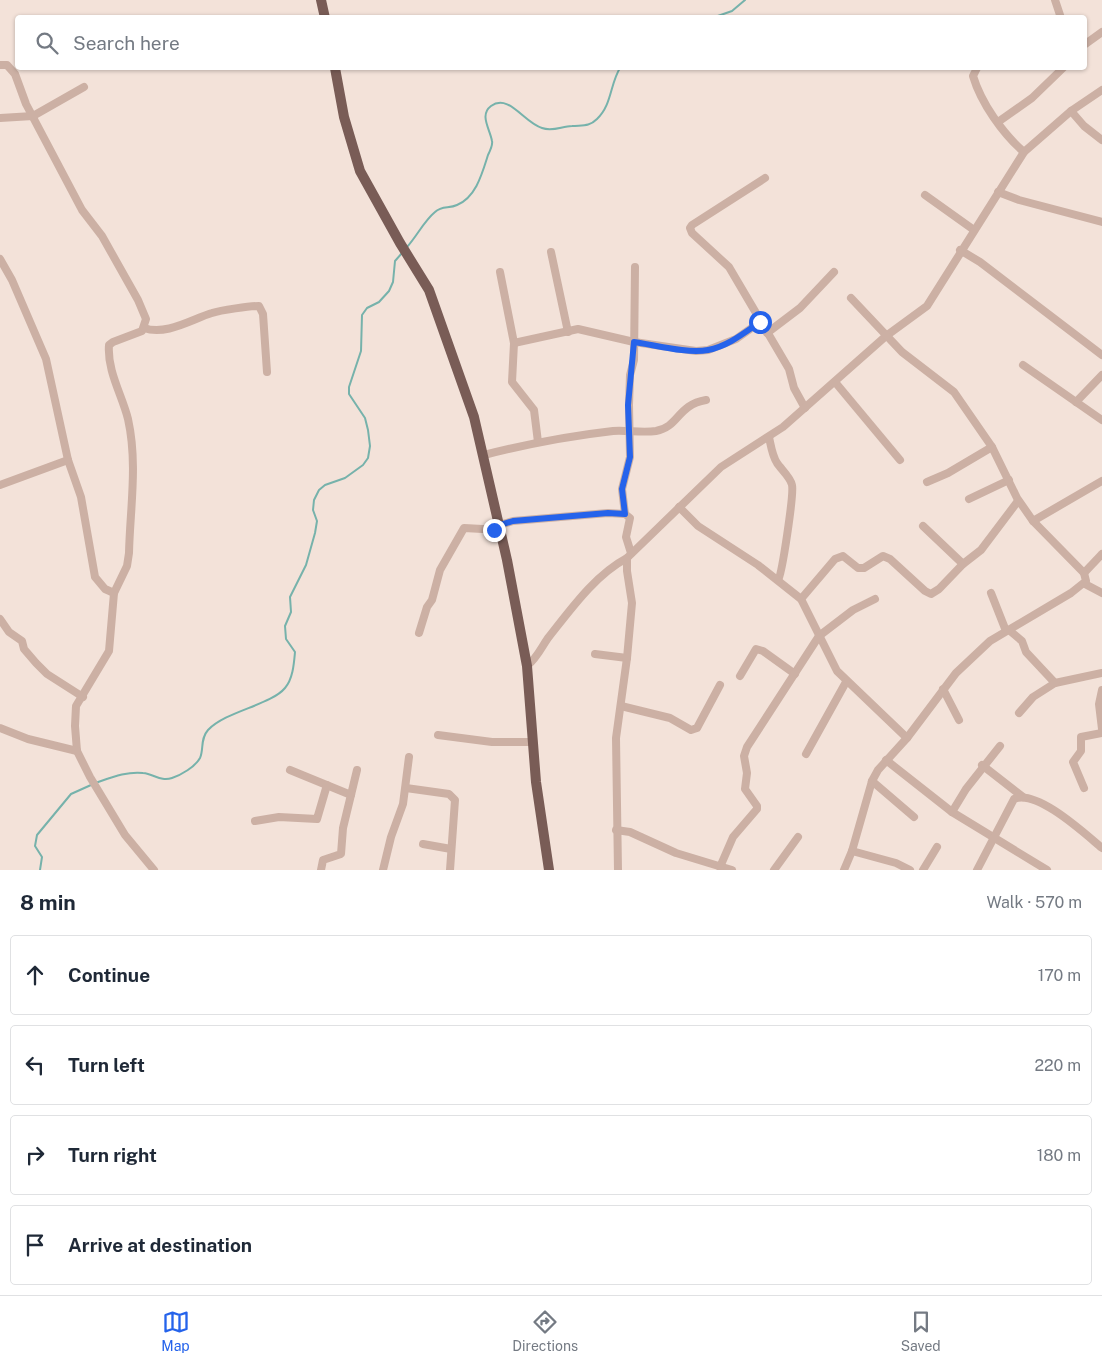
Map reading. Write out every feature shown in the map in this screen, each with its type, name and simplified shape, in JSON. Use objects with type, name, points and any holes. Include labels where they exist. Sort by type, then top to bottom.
[{"type":"main road","points":[[320,0],[324,15]]},
{"type":"main road","points":[[335,70],[344,117],[355,158],[365,184],[429,290],[474,417],[500,528],[527,666],[533,742],[549,870]]},
{"type":"street","points":[[1055,0],[1060,15]]},
{"type":"street","points":[[1087,43],[1102,32]]},
{"type":"street","points":[[0,65],[12,68],[33,116],[82,210],[102,236],[138,300],[146,319],[144,328]]},
{"type":"street","points":[[976,70],[973,76],[974,80],[998,122],[1012,142],[1024,152]]},
{"type":"street","points":[[998,122],[1032,98],[1061,70]]},
{"type":"street","points":[[0,118],[33,116],[84,87]]},
{"type":"street","points":[[527,666],[534,660],[562,620],[587,591],[611,567],[629,556],[652,536],[721,467],[769,437],[805,408],[886,336],[926,306],[1024,152],[1071,111],[1102,90]]},
{"type":"street","points":[[1071,111],[1084,126],[1102,140]]},
{"type":"street","points":[[765,178],[690,228],[692,233],[729,267],[789,369],[794,388],[805,408]]},
{"type":"street","points":[[998,192],[1019,200],[1102,222]]},
{"type":"street","points":[[925,195],[974,230]]},
{"type":"street","points":[[960,250],[980,262],[1102,355]]},
{"type":"street","points":[[551,252],[568,332]]},
{"type":"street","points":[[0,259],[5,265],[46,359],[68,460],[80,497],[96,577],[105,589],[114,593]]},
{"type":"street","points":[[625,514],[622,489],[630,457],[628,430],[630,374],[634,360],[635,267]]},
{"type":"street","points":[[500,272],[514,343],[512,382],[534,410],[538,442]]},
{"type":"street","points":[[767,333],[800,308],[834,272]]},
{"type":"street","points":[[851,298],[902,352],[954,392],[992,447],[1018,500],[1033,521],[1084,573]]},
{"type":"street","points":[[154,870],[125,835],[90,777],[77,751],[76,706],[109,651],[114,593],[127,566],[129,554],[134,473],[128,420],[112,371],[109,345],[144,328],[158,329],[181,324],[215,312],[259,306],[263,314],[267,372]]},
{"type":"street","points":[[514,343],[587,330],[634,342],[696,351],[708,350],[736,339],[760,322]]},
{"type":"street","points":[[1023,365],[1102,420]]},
{"type":"street","points":[[1076,402],[1102,375]]},
{"type":"street","points":[[835,382],[900,460]]},
{"type":"street","points":[[484,456],[538,442],[628,430],[654,431],[672,423],[693,402],[706,400]]},
{"type":"street","points":[[769,437],[774,458],[792,485],[789,527],[783,553],[782,571],[778,580]]},
{"type":"street","points":[[927,482],[992,447]]},
{"type":"street","points":[[0,485],[68,460]]},
{"type":"street","points":[[969,499],[1009,480]]},
{"type":"street","points":[[1033,521],[1102,481]]},
{"type":"street","points":[[801,598],[835,559],[842,556],[858,568],[864,568],[883,556],[890,559],[925,591],[931,594],[939,589],[962,564],[986,545],[1018,500]]},
{"type":"street","points":[[679,507],[698,526],[778,580],[801,598],[837,671],[846,682],[907,738]]},
{"type":"street","points":[[419,633],[427,607],[432,600],[440,570],[464,528],[500,528],[513,521],[608,513],[625,514],[630,518],[626,537],[629,556],[626,571],[632,603],[627,658],[616,738],[618,870]]},
{"type":"street","points":[[923,526],[962,564]]},
{"type":"street","points":[[1084,584],[1084,573],[1102,554]]},
{"type":"street","points":[[1084,584],[1102,593]]},
{"type":"street","points":[[844,870],[852,851],[872,781],[886,760],[907,738],[943,689],[969,659],[990,641],[1084,584]]},
{"type":"street","points":[[991,593],[1008,631],[1022,641],[1026,652],[1054,683]]},
{"type":"street","points":[[720,867],[733,837],[757,809],[757,806],[745,789],[747,772],[744,752],[819,636],[854,610],[875,599]]},
{"type":"street","points":[[0,619],[9,632],[22,641],[24,649],[36,663],[48,674],[82,697]]},
{"type":"street","points":[[740,676],[756,649],[763,651],[795,674]]},
{"type":"street","points":[[595,654],[627,658]]},
{"type":"street","points":[[1020,712],[1033,697],[1054,683],[1102,673]]},
{"type":"street","points":[[806,754],[846,682]]},
{"type":"street","points":[[621,706],[670,718],[691,730],[697,728],[720,685]]},
{"type":"street","points":[[943,689],[959,720]]},
{"type":"street","points":[[1102,690],[1099,704],[1102,729]]},
{"type":"street","points":[[0,728],[28,739],[77,751]]},
{"type":"street","points":[[1084,788],[1073,762],[1081,751],[1080,740],[1081,737],[1102,733]]},
{"type":"street","points":[[438,734],[492,742],[533,742]]},
{"type":"street","points":[[952,812],[982,766],[1000,746]]},
{"type":"street","points":[[384,870],[391,837],[406,788],[409,757]]},
{"type":"street","points":[[886,760],[952,812],[1047,870]]},
{"type":"street","points":[[982,766],[1024,797],[1066,818],[1102,848]]},
{"type":"street","points":[[290,770],[351,795]]},
{"type":"street","points":[[321,870],[323,860],[341,854],[343,828],[357,770]]},
{"type":"street","points":[[872,781],[914,817]]},
{"type":"street","points":[[256,821],[279,817],[317,819],[327,785]]},
{"type":"street","points":[[406,788],[453,796],[456,809],[450,870]]},
{"type":"street","points":[[977,870],[1014,800],[1024,797]]},
{"type":"street","points":[[616,830],[630,832],[676,853],[732,870]]},
{"type":"street","points":[[774,870],[798,837]]},
{"type":"street","points":[[423,844],[451,849]]},
{"type":"street","points":[[923,870],[937,847]]},
{"type":"street","points":[[852,851],[896,862],[910,870]]},
{"type":"waterway","points":[[721,15],[732,11],[745,0]]},
{"type":"waterway","points":[[407,247],[435,212],[457,205],[474,191],[481,177],[492,144],[486,122],[486,114],[491,106],[504,103],[535,125],[546,129],[588,124],[594,122],[606,107],[619,70]]},
{"type":"waterway","points":[[95,783],[131,773],[147,774],[164,779],[179,775],[198,761],[204,737],[208,730],[216,723],[270,699],[288,684],[293,671],[295,652],[286,639],[285,626],[291,612],[290,597],[306,565],[315,533],[317,521],[313,510],[314,500],[319,490],[325,485],[345,478],[363,465],[368,458],[370,446],[365,418],[349,394],[349,387],[361,351],[362,315],[367,308],[379,302],[389,291],[393,282],[395,261],[402,253]]},
{"type":"waterway","points":[[40,870],[42,857],[35,846],[37,835],[71,794],[91,785]]},
{"type":"route","points":[[494,530],[501,530],[500,525],[513,521],[608,513],[625,514],[622,489],[630,457],[628,405],[630,374],[634,360],[634,342],[696,351],[708,350],[736,339],[760,322]]}]
